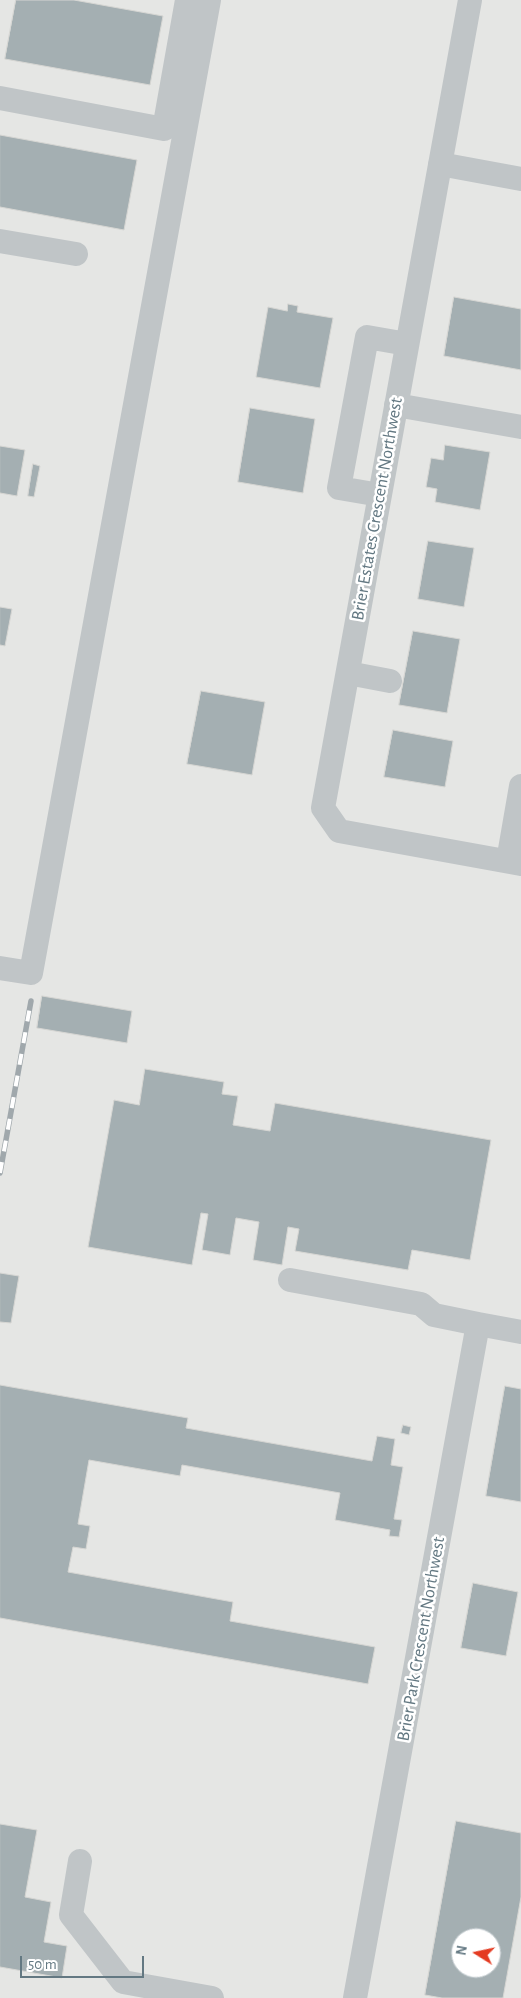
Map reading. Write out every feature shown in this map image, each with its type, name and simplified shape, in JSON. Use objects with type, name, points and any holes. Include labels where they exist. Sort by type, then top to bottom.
[{"type":"street","points":[[0,98],[164,129],[187,0]]},
{"type":"street","points":[[0,968],[31,973],[209,0]]},
{"type":"street","name":"Brier Estates Crescent Northwest","points":[[470,0],[323,808],[339,831],[514,862]]},
{"type":"street","points":[[440,164],[521,178]]},
{"type":"street","points":[[0,241],[76,254]]},
{"type":"street","points":[[380,495],[339,488],[366,337],[407,344]]},
{"type":"street","points":[[396,405],[521,427]]},
{"type":"street","points":[[348,673],[390,681]]},
{"type":"street","points":[[514,862],[521,786]]},
{"type":"street","points":[[290,1280],[421,1304],[434,1315],[521,1332]]},
{"type":"street","name":"Brier Park Crescent Northwest","points":[[355,1998],[478,1324]]},
{"type":"street","points":[[80,1861],[71,1915],[123,1982],[212,1998]]},
{"type":"shaded area","points":[[0,0],[521,0],[521,1998],[0,1998]]},
{"type":"building","points":[[16,0],[74,0],[163,16],[150,85],[5,59]]},
{"type":"building","points":[[0,135],[137,160],[124,230],[0,207]]},
{"type":"building","points":[[454,297],[521,309],[521,370],[444,356]]},
{"type":"building","points":[[288,304],[298,306],[297,312],[333,318],[320,388],[256,377],[268,307],[287,311]]},
{"type":"building","points":[[250,408],[315,419],[303,493],[238,482]]},
{"type":"building","points":[[445,445],[490,452],[480,510],[435,502],[437,489],[426,487],[431,458],[443,460]]},
{"type":"building","points":[[0,446],[25,450],[17,496],[0,493]]},
{"type":"building","points":[[33,464],[40,466],[34,497],[28,496]]},
{"type":"building","points":[[428,541],[474,548],[464,607],[418,599]]},
{"type":"building","points":[[0,607],[12,609],[5,646],[0,645]]},
{"type":"building","points":[[413,631],[460,639],[447,713],[399,705]]},
{"type":"building","points":[[201,691],[265,702],[252,775],[187,764]]},
{"type":"building","points":[[393,730],[453,741],[445,787],[384,777]]},
{"type":"building","points":[[42,996],[132,1011],[127,1043],[37,1028]]},
{"type":"building","points":[[145,1069],[224,1082],[222,1094],[238,1096],[233,1125],[270,1131],[275,1103],[491,1140],[470,1260],[412,1250],[408,1270],[295,1251],[299,1229],[288,1227],[282,1265],[253,1260],[259,1222],[236,1218],[230,1255],[202,1250],[208,1214],[201,1213],[192,1265],[88,1247],[114,1100],[139,1105]]},
{"type":"building","points":[[0,1273],[19,1276],[11,1323],[0,1322]]},
{"type":"building","points":[[0,1385],[188,1418],[186,1428],[372,1461],[377,1436],[395,1439],[391,1465],[403,1467],[394,1519],[402,1520],[399,1537],[389,1536],[390,1530],[335,1520],[340,1493],[182,1465],[180,1476],[89,1460],[78,1524],[90,1526],[86,1549],[73,1547],[68,1572],[233,1602],[230,1621],[375,1647],[368,1684],[0,1618]]},
{"type":"building","points":[[505,1386],[521,1389],[521,1502],[486,1496]]},
{"type":"building","points":[[403,1425],[411,1427],[409,1435],[401,1433]]},
{"type":"building","points":[[473,1583],[518,1592],[506,1656],[461,1648]]},
{"type":"building","points":[[456,1821],[521,1833],[521,1897],[503,1998],[442,1998],[425,1995]]},
{"type":"building","points":[[0,1824],[37,1830],[25,1897],[51,1902],[44,1942],[67,1946],[62,1978],[0,1967]]},
{"type":"railway","points":[[0,1173],[31,1001]]}]
